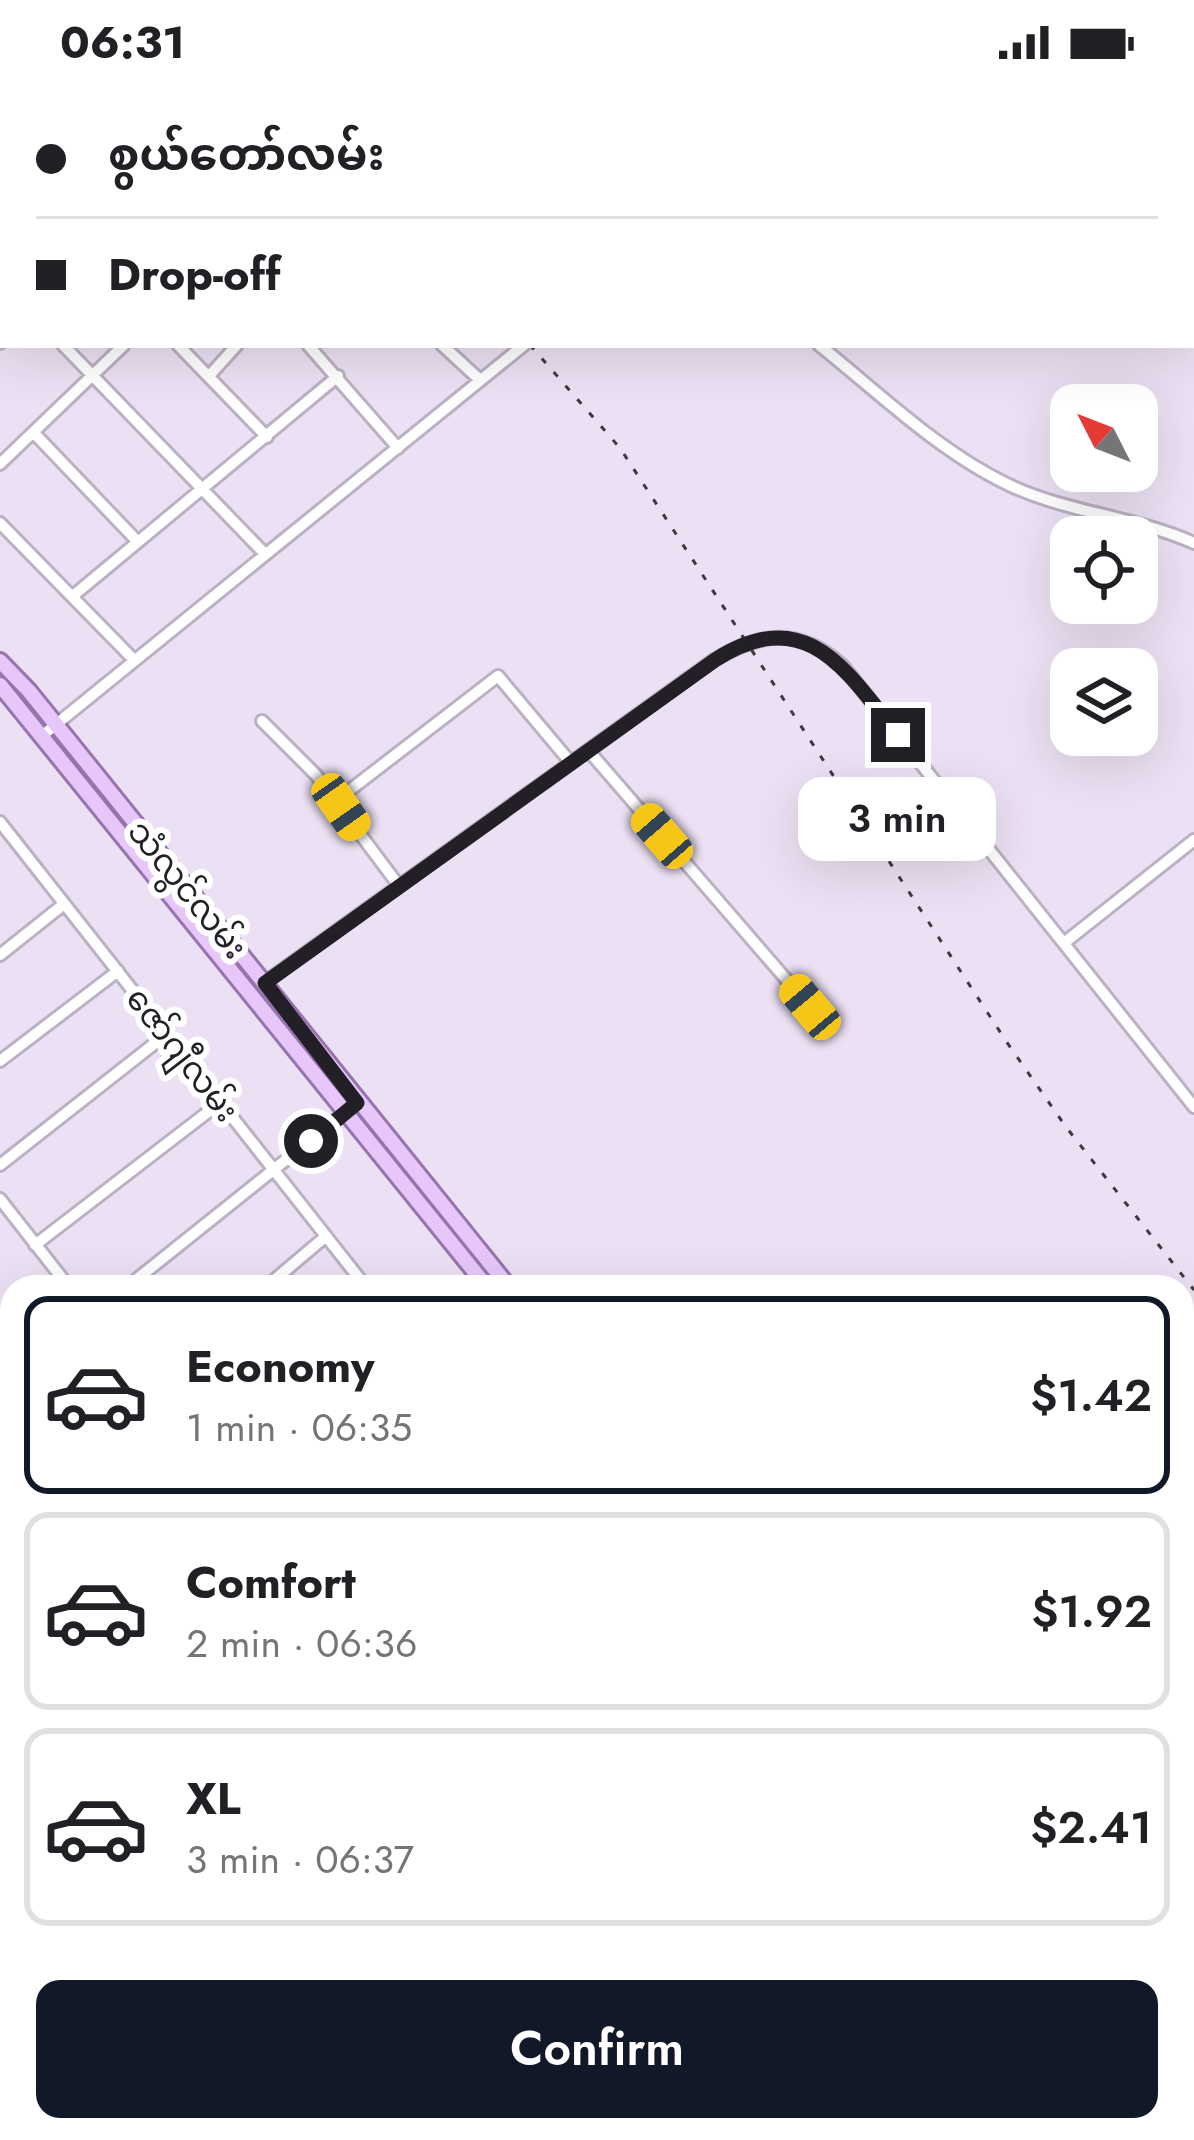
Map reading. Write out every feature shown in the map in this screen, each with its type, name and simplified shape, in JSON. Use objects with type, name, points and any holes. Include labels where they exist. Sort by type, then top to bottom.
[{"type":"main road","name":"သံလွင်လမ်း","points":[[0,661],[265,983],[351,1108],[478,1275]]},
{"type":"main road","name":"သံလွင်လမ်း","points":[[0,685],[197,928],[498,1275]]},
{"type":"main road","points":[[197,928],[211,917]]},
{"type":"street","points":[[65,348],[265,554]]},
{"type":"street","points":[[0,464],[121,348]]},
{"type":"street","points":[[181,348],[267,437]]},
{"type":"street","points":[[209,376],[234,348]]},
{"type":"street","points":[[311,348],[398,448]]},
{"type":"street","points":[[445,348],[481,380]]},
{"type":"street","points":[[43,735],[520,348]]},
{"type":"street","points":[[822,348],[943,444],[1007,484],[1048,501],[1140,522],[1194,543]]},
{"type":"street","points":[[74,595],[338,376]]},
{"type":"street","points":[[34,433],[137,542]]},
{"type":"street","points":[[0,523],[134,660]]},
{"type":"street","points":[[265,983],[736,646],[765,637],[808,643],[843,666],[1194,1107]]},
{"type":"street","points":[[337,800],[498,676],[571,763]]},
{"type":"street","points":[[262,721],[337,800],[399,886]]},
{"type":"street","points":[[588,751],[810,1007]]},
{"type":"street","name":"ဇော်ဂျီလမ်း","points":[[0,822],[356,1275]]},
{"type":"street","points":[[1064,943],[1194,840]]},
{"type":"street","points":[[0,955],[64,904]]},
{"type":"street","points":[[0,1061],[118,971]]},
{"type":"street","points":[[0,1165],[168,1033]]},
{"type":"street","points":[[35,1245],[221,1102]]},
{"type":"street","points":[[142,1275],[351,1108]]},
{"type":"street","points":[[0,1199],[59,1275]]},
{"type":"street","points":[[280,1275],[325,1237]]},
{"type":"railway","points":[[533,348],[620,448],[1006,1041],[1066,1127],[1182,1275]]},
{"type":"route","points":[[311,1141],[357,1103],[265,983],[715,660],[753,639],[776,637],[808,643],[843,666],[898,735]]}]
